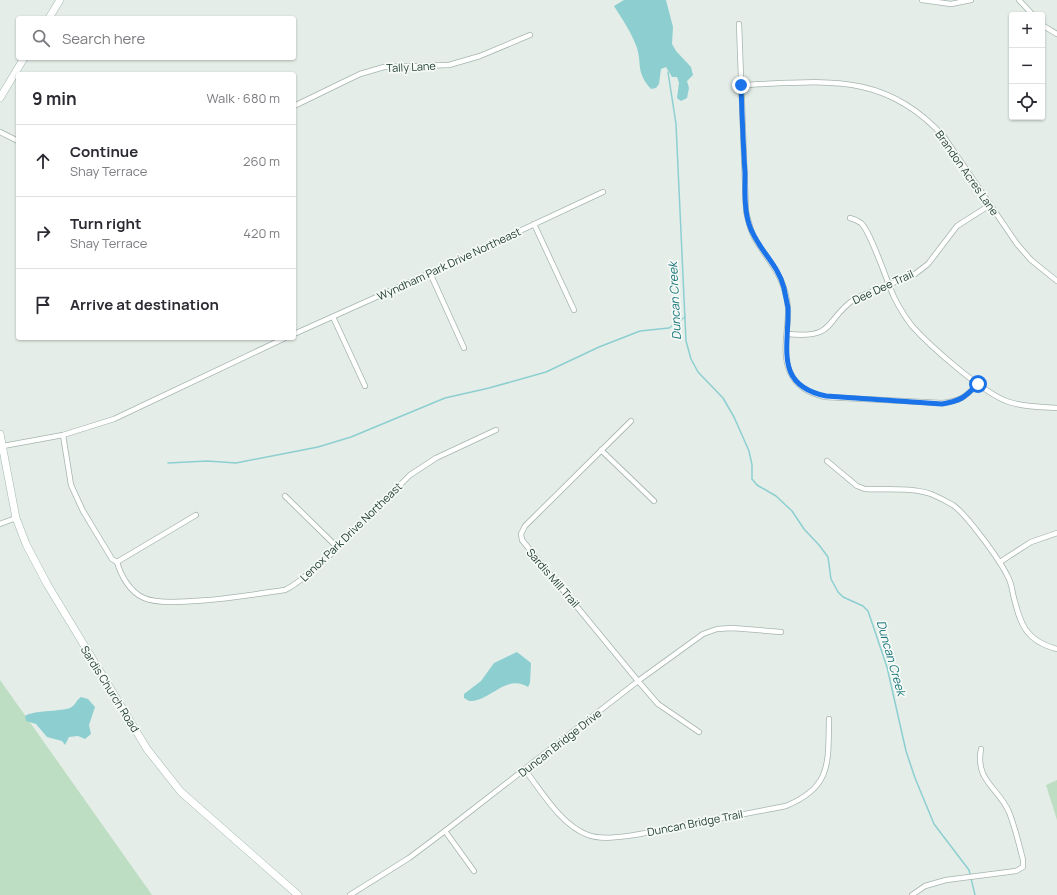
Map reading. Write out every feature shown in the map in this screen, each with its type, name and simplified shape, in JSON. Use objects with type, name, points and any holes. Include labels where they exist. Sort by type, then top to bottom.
[{"type":"street","points":[[50,16],[60,0]]},
{"type":"street","points":[[922,0],[951,4],[971,0]]},
{"type":"street","points":[[1019,0],[1030,12]]},
{"type":"street","points":[[739,24],[746,211],[754,237],[779,274],[781,280],[788,308],[786,360],[789,371],[795,381],[803,388],[814,394],[826,396],[942,404],[956,402],[965,397],[978,384]]},
{"type":"street","points":[[1045,27],[1057,34]]},
{"type":"street","name":"Tally Lane","points":[[296,105],[360,74],[384,67],[449,65],[480,56],[530,35]]},
{"type":"street","points":[[0,98],[23,60]]},
{"type":"street","name":"Brandon Acres Lane","points":[[741,85],[815,82],[850,84],[888,94],[910,107],[930,122],[944,137],[1017,244],[1031,260],[1057,281]]},
{"type":"street","points":[[0,132],[16,140]]},
{"type":"street","name":"Wyndham Park Drive Northeast","points":[[296,333],[430,273],[603,192]]},
{"type":"street","name":"Dee Dee Trail","points":[[787,334],[804,336],[825,330],[849,303],[915,274],[928,264],[957,226],[990,205]]},
{"type":"street","points":[[850,218],[860,222],[866,230],[889,285],[902,312],[912,326],[991,394],[1009,402],[1035,407],[1057,408]]},
{"type":"street","points":[[534,224],[574,310]]},
{"type":"street","points":[[430,273],[464,348]]},
{"type":"street","points":[[333,317],[365,386]]},
{"type":"street","points":[[3,446],[62,436],[114,419],[281,340]]},
{"type":"street","name":"Sardis Mill Trail","points":[[631,421],[525,526],[521,534],[525,546],[590,622],[638,682],[658,704],[699,732]]},
{"type":"street","name":"Lenox Park Drive Northeast","points":[[62,436],[71,485],[83,511],[112,559],[117,562],[121,576],[129,586],[143,598],[163,603],[285,590],[299,583],[410,475],[436,458],[496,430]]},
{"type":"street","name":"Sardis Church Road","points":[[0,434],[16,518],[26,544],[47,584],[148,750],[181,792],[298,895]]},
{"type":"street","points":[[601,450],[654,501]]},
{"type":"street","points":[[827,460],[856,486],[865,489],[917,491],[942,499],[954,506],[964,516],[1000,562],[1009,578],[1019,618],[1025,630],[1040,642],[1057,649]]},
{"type":"street","points":[[285,496],[337,547]]},
{"type":"street","points":[[117,562],[196,515]]},
{"type":"street","points":[[0,524],[16,518]]},
{"type":"street","points":[[1000,562],[1031,542],[1057,533]]},
{"type":"street","name":"Duncan Bridge Drive","points":[[350,895],[409,858],[638,682],[703,634],[717,629],[732,628],[781,632]]},
{"type":"street","name":"Duncan Bridge Trail","points":[[525,770],[564,819],[582,832],[602,839],[638,834],[786,806],[800,801],[817,786],[827,771],[829,719]]},
{"type":"street","points":[[912,895],[925,886],[958,878],[1016,871],[1023,867],[1023,860],[1008,811],[982,776],[979,760],[981,749]]},
{"type":"street","points":[[445,831],[474,871]]},
{"type":"green space","points":[[0,680],[152,895],[0,895]]},
{"type":"green space","points":[[1057,780],[1057,820],[1046,785]]},
{"type":"water","points":[[624,0],[666,0],[673,27],[672,44],[676,51],[691,67],[693,75],[687,81],[689,88],[687,98],[681,101],[677,98],[679,83],[677,77],[672,77],[666,67],[661,69],[659,84],[656,88],[651,89],[646,83],[641,73],[635,42],[614,6]]},
{"type":"water","points":[[517,652],[531,663],[530,683],[528,687],[512,683],[477,700],[469,701],[464,698],[464,694],[481,681],[494,663]]},
{"type":"water","points":[[81,697],[88,699],[95,707],[89,725],[91,734],[85,739],[78,736],[69,737],[65,745],[62,741],[47,737],[36,724],[26,721],[25,716],[29,714],[70,708]]},
{"type":"waterway","name":"Duncan Creek","points":[[668,72],[676,124],[686,341],[691,359],[698,372],[723,398],[734,417],[749,451],[752,465],[752,479],[757,485],[776,496],[792,511],[804,529],[819,545],[828,557],[831,579],[838,592],[843,597],[863,606],[868,611],[887,667],[906,751],[915,778],[934,824],[969,870],[975,895]]},
{"type":"waterway","points":[[168,463],[207,461],[236,463],[318,447],[351,437],[445,398],[489,388],[546,372],[599,347],[640,331],[669,328],[685,317]]},
{"type":"route","points":[[741,85],[746,211],[749,225],[754,237],[779,274],[783,286],[788,308],[786,360],[789,371],[795,381],[803,388],[814,394],[826,396],[942,404],[956,402],[965,397],[978,384]]}]
